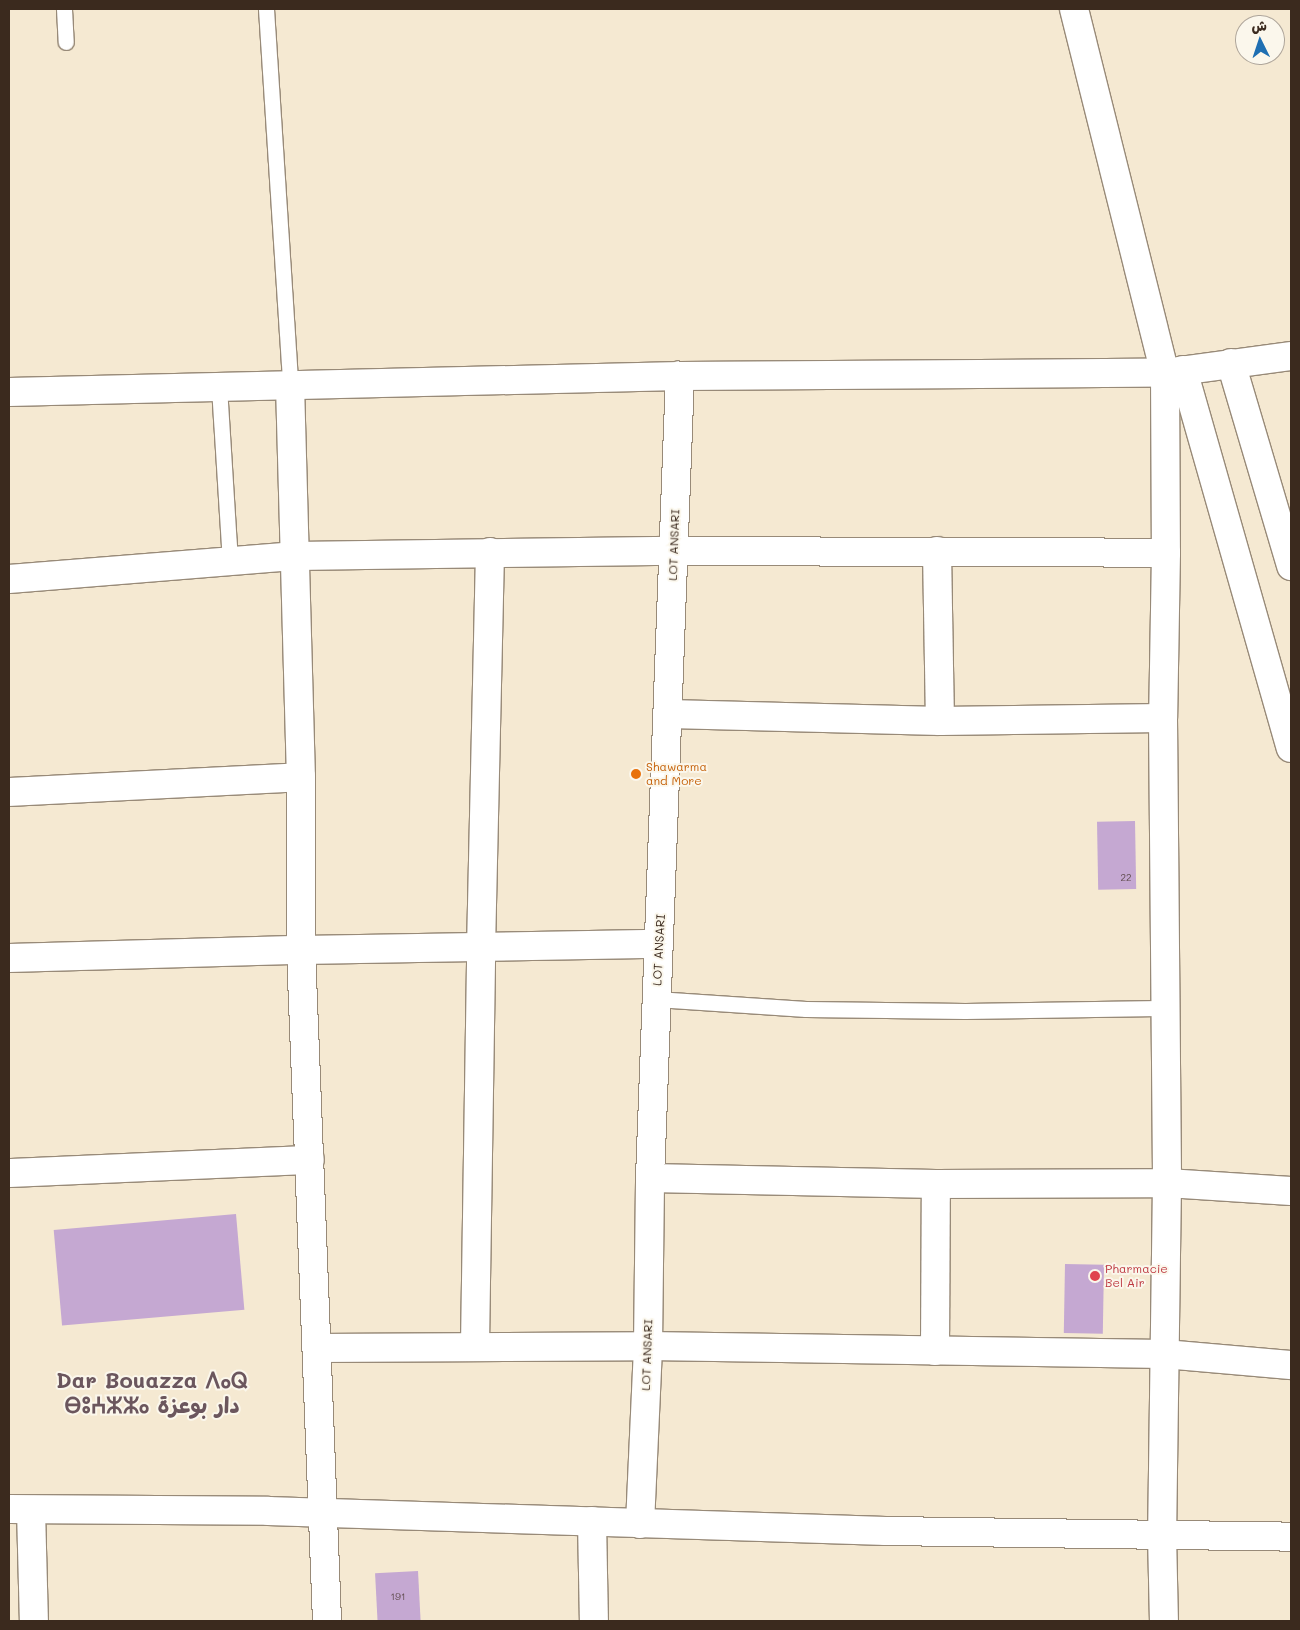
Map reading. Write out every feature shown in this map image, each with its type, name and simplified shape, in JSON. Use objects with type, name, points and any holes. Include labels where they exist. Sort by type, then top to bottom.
[{"type":"street","points":[[1074,9],[1174,371],[1291,748]]},
{"type":"street","points":[[9,392],[680,376],[1174,371],[1291,356]]},
{"type":"street","points":[[1231,363],[1290,558]]},
{"type":"street","points":[[1164,1621],[1162,1535],[1167,1184],[1163,718],[1166,553],[1174,371]]},
{"type":"street","name":"LOT ANSARI","points":[[640,1524],[648,1346],[650,1178],[656,999],[669,714],[680,376]]},
{"type":"street","points":[[290,385],[301,777],[301,950],[327,1621]]},
{"type":"street","points":[[9,579],[296,556],[674,551],[1166,553]]},
{"type":"street","points":[[937,551],[940,721]]},
{"type":"street","points":[[475,1345],[481,948],[490,552]]},
{"type":"street","points":[[669,714],[940,721],[1163,718]]},
{"type":"street","points":[[9,792],[301,777]]},
{"type":"street","points":[[9,958],[301,950],[659,944]]},
{"type":"street","points":[[9,1173],[310,1160]]},
{"type":"street","points":[[650,1178],[936,1184],[1167,1184],[1291,1192]]},
{"type":"street","points":[[935,1351],[936,1184]]},
{"type":"street","points":[[317,1348],[475,1345],[648,1346],[1164,1354],[1291,1365]]},
{"type":"street","points":[[34,1621],[20,1509],[179,1509],[322,1512],[886,1531],[1291,1537]]},
{"type":"street","points":[[592,1521],[594,1621]]},
{"type":"lane","points":[[64,9],[66,42]]},
{"type":"lane","points":[[266,9],[290,385]]},
{"type":"lane","points":[[219,387],[230,561]]},
{"type":"lane","points":[[656,999],[836,1009],[965,1011],[1165,1008]]},
{"type":"building","points":[[1135,821],[1136,889],[1098,890],[1097,822]]},
{"type":"building","points":[[236,1214],[244,1310],[62,1326],[54,1230]]},
{"type":"building","points":[[1065,1264],[1104,1265],[1103,1334],[1064,1333]]},
{"type":"building","points":[[418,1571],[421,1621],[378,1621],[375,1573]]},
{"type":"place","name":"Shawarma and More","points":[[636,774]]},
{"type":"place","name":"Pharmacie Bel Air","points":[[1095,1276]]},
{"type":"district","name":"Dar Bouazza ⴷⴰⵕ ⴱⵓⵄⵣⵣⴰ دار بوعزة","points":[[152,1392]]}]
